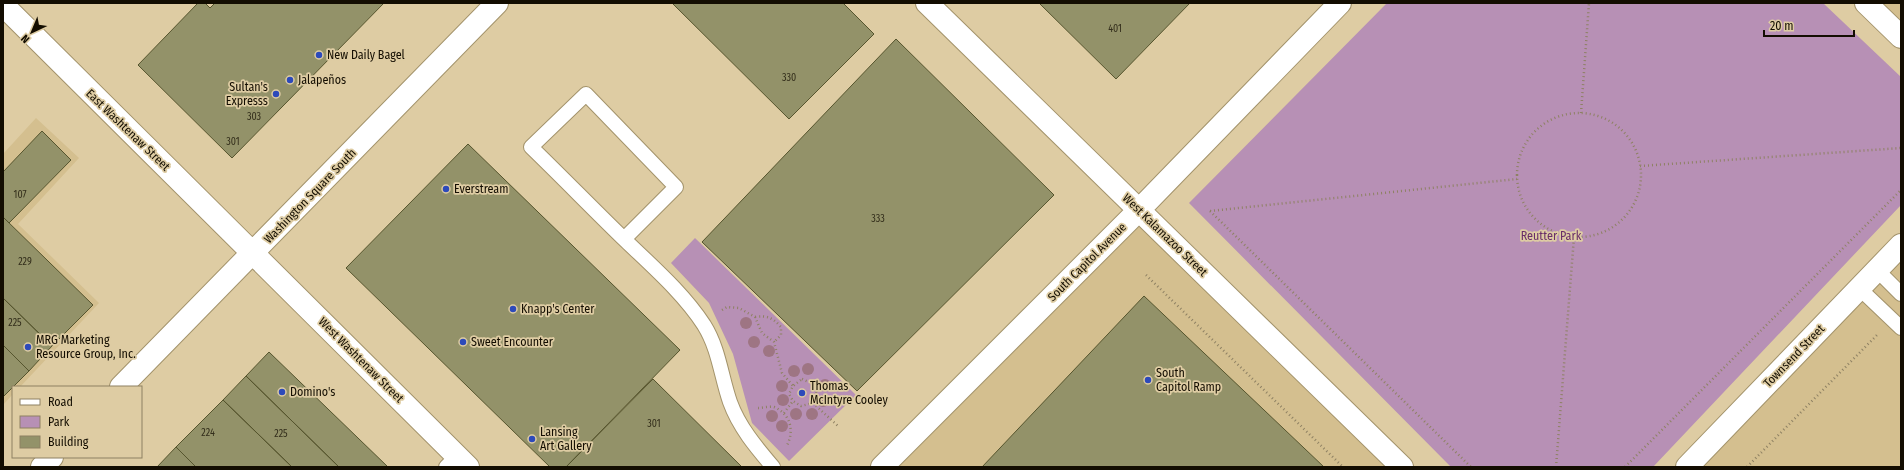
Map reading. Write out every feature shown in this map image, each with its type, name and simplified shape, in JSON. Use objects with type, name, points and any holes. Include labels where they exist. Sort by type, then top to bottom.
[{"type":"street","name":"Washington Square South","points":[[122,386],[254,254],[497,3]]},
{"type":"street","name":"West Kalamazoo Street","points":[[927,3],[1402,467]]},
{"type":"street","name":"South Capitol Avenue","points":[[882,467],[1139,210],[1340,3]]},
{"type":"street","points":[[1866,3],[1901,37]]},
{"type":"street","name":"East Washtenaw Street","points":[[3,5],[254,254]]},
{"type":"street","name":"Townsend Street","points":[[1687,467],[1901,245]]},
{"type":"street","name":"West Washtenaw Street","points":[[254,254],[457,463]]},
{"type":"street","points":[[42,467],[51,458]]},
{"type":"lane","points":[[624,239],[676,187],[586,94],[531,147],[624,239],[662,274],[703,324],[716,351],[730,402],[739,424],[773,467]]},
{"type":"lane","points":[[1877,270],[1901,294]]},
{"type":"lane","points":[[1859,288],[1897,323]]},
{"type":"path","points":[[1581,113],[1589,3]]},
{"type":"path","points":[[1581,113],[1602,117],[1620,129],[1634,146],[1640,166],[1640,184],[1635,202],[1624,217],[1610,229],[1592,235],[1574,237],[1557,233],[1541,224],[1529,212],[1520,196],[1517,179],[1519,158],[1528,139],[1542,124],[1561,115],[1581,113]]},
{"type":"path","points":[[1640,166],[1901,148]]},
{"type":"path","points":[[1472,467],[1210,211],[1517,179]]},
{"type":"path","points":[[1625,467],[1901,190]]},
{"type":"path","points":[[1556,467],[1574,237]]},
{"type":"path","points":[[1146,275],[1343,467]]},
{"type":"path","points":[[720,311],[727,307],[739,308],[755,317],[764,316],[775,320],[781,327],[780,335],[774,342]]},
{"type":"path","points":[[755,317],[762,333],[774,342],[782,373],[793,386]]},
{"type":"path","points":[[1747,467],[1897,323]]},
{"type":"path","points":[[802,379],[811,383],[817,393],[813,403],[802,406],[794,401],[789,394],[793,386],[802,379]]},
{"type":"path","points":[[784,413],[794,401]]},
{"type":"path","points":[[813,403],[838,426]]},
{"type":"path","points":[[754,408],[772,407],[784,413],[791,423],[790,440],[783,450]]},
{"type":"shaded area","points":[[1866,3],[1901,3],[1901,38]]},
{"type":"shaded area","points":[[36,118],[79,158],[18,224],[99,303],[21,386],[12,386],[12,395],[3,405],[3,154]]},
{"type":"shaded area","points":[[1139,210],[1402,467],[882,467]]},
{"type":"shaded area","points":[[1901,245],[1901,467],[1687,467]]},
{"type":"green space","name":"Reutter Park","points":[[1387,3],[1823,3],[1901,77],[1901,205],[1653,467],[1451,467],[1189,203]]},
{"type":"green space","points":[[695,238],[856,395],[789,461],[752,423],[733,354],[709,303],[671,263]]},
{"type":"building","points":[[198,3],[205,3],[210,8],[215,3],[384,3],[232,158],[138,65]]},
{"type":"building","points":[[672,3],[843,3],[874,34],[789,119]]},
{"type":"building","points":[[1039,3],[1190,3],[1116,79]]},
{"type":"building","points":[[896,39],[1054,195],[857,391],[702,242]]},
{"type":"building","points":[[42,131],[71,160],[9,223],[3,217],[3,172]]},
{"type":"building","name":"Knapp's Center","points":[[468,144],[680,350],[566,467],[550,467],[346,268]]},
{"type":"building","points":[[3,217],[93,305],[52,346],[3,298]]},
{"type":"building","name":"South Capitol Ramp","points":[[1144,296],[1324,467],[982,467]]},
{"type":"building","points":[[3,298],[52,346],[29,371],[3,345]]},
{"type":"building","points":[[3,345],[29,371],[14,386],[12,386],[12,388],[3,397]]},
{"type":"building","points":[[269,352],[388,467],[339,467],[246,376]]},
{"type":"building","points":[[246,376],[339,467],[292,467],[223,400]]},
{"type":"building","points":[[653,379],[742,467],[566,467]]},
{"type":"building","points":[[223,400],[292,467],[196,467],[176,447]]},
{"type":"building","points":[[176,447],[196,467],[157,467]]},
{"type":"place","name":"New Daily Bagel","points":[[319,55]]},
{"type":"place","name":"Jalapeños","points":[[290,80]]},
{"type":"place","name":"Sultan's Expresss","points":[[276,94]]},
{"type":"place","name":"Everstream","points":[[446,189]]},
{"type":"place","name":"Knapp's Center","points":[[513,309]]},
{"type":"place","name":"Sweet Encounter","points":[[463,342]]},
{"type":"place","name":"MRG Marketing Resource Group, Inc.","points":[[28,347]]},
{"type":"place","name":"South Capitol Ramp","points":[[1148,380]]},
{"type":"place","name":"Domino's","points":[[282,392]]},
{"type":"place","name":"Thomas McIntyre Cooley","points":[[802,393]]},
{"type":"place","name":"Lansing Art Gallery","points":[[532,439]]}]
